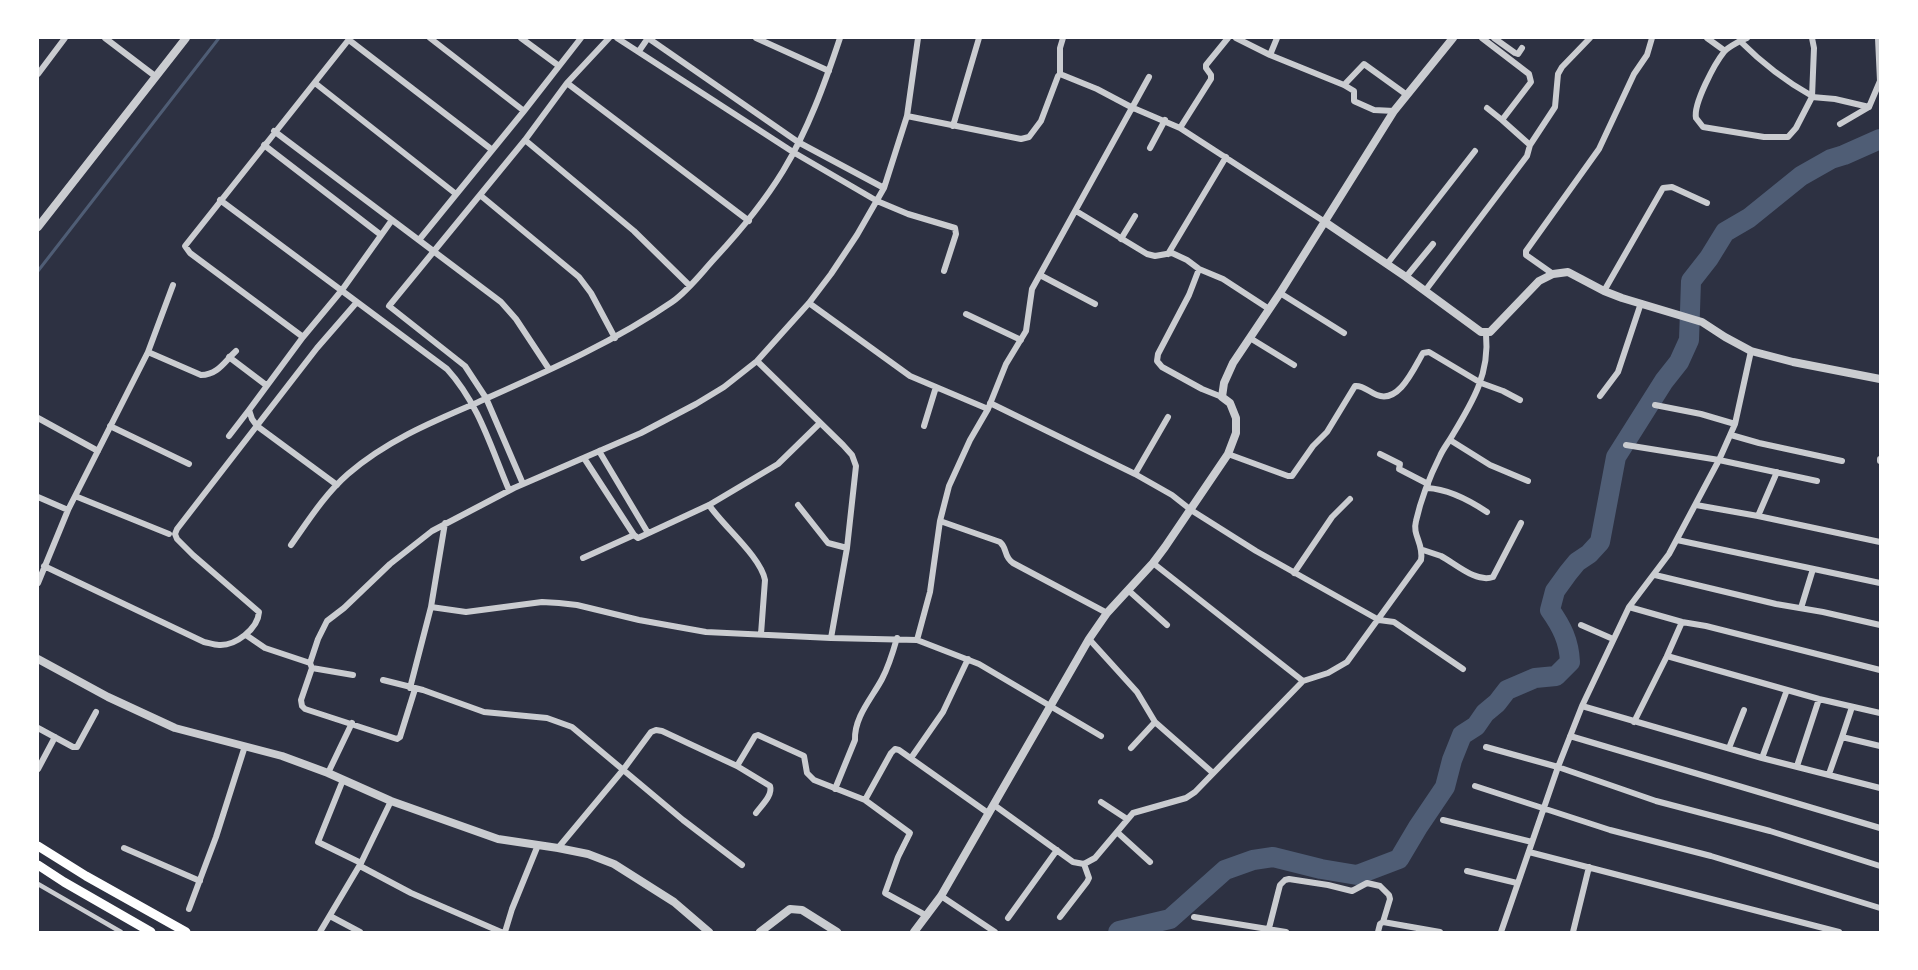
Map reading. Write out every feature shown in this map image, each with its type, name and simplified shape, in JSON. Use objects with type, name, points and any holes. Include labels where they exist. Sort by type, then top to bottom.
[{"type":"main road","points":[[38,846],[186,933]]},
{"type":"main road","points":[[38,865],[151,933]]},
{"type":"street","points":[[38,72],[65,38]]},
{"type":"street","points":[[105,38],[155,76]]},
{"type":"street","points":[[38,226],[186,38]]},
{"type":"street","points":[[430,38],[524,111]]},
{"type":"street","points":[[521,38],[559,66]]},
{"type":"street","points":[[419,240],[581,38]]},
{"type":"street","points":[[378,317],[525,140],[567,83],[609,38]]},
{"type":"street","points":[[617,38],[793,152],[877,201],[908,214],[955,228],[956,234],[944,271]]},
{"type":"street","points":[[639,51],[648,38],[798,142],[884,188]]},
{"type":"street","points":[[756,38],[829,70]]},
{"type":"street","points":[[291,545],[337,485],[349,473],[392,442],[615,338],[674,301],[748,221],[782,172],[798,142],[840,38]]},
{"type":"street","points":[[445,523],[431,607],[400,737],[397,739],[305,709],[301,700],[318,639],[327,621],[409,547],[445,523],[509,490],[640,433],[696,404],[724,387],[757,361],[809,303],[857,235],[884,188],[907,116],[918,38]]},
{"type":"street","points":[[953,126],[979,38]]},
{"type":"street","points":[[907,116],[1021,138],[1029,137],[1041,121],[1060,74],[1060,48],[1063,38]]},
{"type":"street","points":[[1180,128],[1210,80],[1211,75],[1206,64],[1228,38]]},
{"type":"street","points":[[1236,38],[1270,55],[1344,85],[1354,91],[1356,102],[1374,110],[1394,111]]},
{"type":"street","points":[[1270,55],[1277,38]]},
{"type":"street","points":[[1482,38],[1529,74],[1531,78],[1531,82],[1502,120]]},
{"type":"street","points":[[1494,38],[1515,53],[1518,54],[1522,48]]},
{"type":"street","points":[[1425,291],[1527,156],[1530,145],[1555,107],[1558,74],[1590,38]]},
{"type":"street","points":[[1553,274],[1526,255],[1526,251],[1599,149],[1630,81],[1647,55],[1652,38]]},
{"type":"street","points":[[1707,38],[1725,51]]},
{"type":"street","points":[[1747,38],[1725,51],[1710,77],[1697,107],[1696,117],[1703,127],[1764,137],[1788,138],[1796,128],[1812,97],[1814,48],[1812,38]]},
{"type":"street","points":[[303,337],[185,249],[185,245],[274,131],[350,39],[491,149]]},
{"type":"street","points":[[1222,397],[1224,383],[1230,370],[1394,111],[1450,39]]},
{"type":"street","points":[[1740,41],[1770,69],[1812,97],[1835,99],[1869,107]]},
{"type":"street","points":[[1840,124],[1869,107],[1880,81],[1879,42]]},
{"type":"street","points":[[1344,85],[1364,64],[1407,95]]},
{"type":"street","points":[[1060,74],[1180,128],[1325,222],[1486,334]]},
{"type":"street","points":[[917,640],[930,592],[940,521],[949,486],[989,406],[1006,364],[1028,325],[1030,293],[1149,77]]},
{"type":"street","points":[[315,83],[456,194]]},
{"type":"street","points":[[567,83],[748,221]]},
{"type":"street","points":[[1487,108],[1530,145]]},
{"type":"street","points":[[1150,148],[1165,120]]},
{"type":"street","points":[[274,131],[501,302],[516,319],[549,369]]},
{"type":"street","points":[[525,140],[634,231],[690,286]]},
{"type":"street","points":[[264,145],[381,235]]},
{"type":"street","points":[[1387,264],[1475,151]]},
{"type":"street","points":[[1168,254],[1226,157]]},
{"type":"street","points":[[1604,291],[1663,188],[1672,187],[1707,203]]},
{"type":"street","points":[[480,195],[579,277],[591,293],[615,338]]},
{"type":"street","points":[[220,200],[447,369],[473,404],[509,490]]},
{"type":"street","points":[[1076,211],[1147,254],[1155,256],[1172,254],[1187,260],[1199,269],[1223,279],[1269,309]]},
{"type":"street","points":[[1121,239],[1135,216]]},
{"type":"street","points":[[229,436],[303,337],[342,290],[392,220]]},
{"type":"street","points":[[1406,277],[1433,244]]},
{"type":"street","points":[[914,933],[941,896],[1089,639],[1107,613],[1153,564],[1228,454],[1236,433],[1236,418],[1230,403],[1162,367],[1157,361],[1158,354],[1189,295],[1199,269]]},
{"type":"street","points":[[1486,334],[1539,281],[1553,274],[1568,272],[1604,291],[1702,322],[1751,351],[1793,362],[1881,379]]},
{"type":"street","points":[[1040,275],[1095,304]]},
{"type":"street","points":[[38,583],[68,510],[148,352],[173,285]]},
{"type":"street","points":[[1280,293],[1344,333]]},
{"type":"street","points":[[44,566],[204,642],[220,646],[231,644],[246,634],[257,621],[259,612],[193,555],[175,534],[317,348],[357,302]]},
{"type":"street","points":[[809,303],[899,370],[936,387],[989,406],[1135,474],[1294,573],[1379,620],[1394,622],[1463,669]]},
{"type":"street","points":[[1600,396],[1618,372],[1641,303]]},
{"type":"street","points":[[389,306],[465,366],[486,398],[523,484]]},
{"type":"street","points":[[966,314],[1021,340]]},
{"type":"street","points":[[994,805],[1073,862],[1084,864],[1095,858],[1133,813],[1185,798],[1195,792],[1303,681],[1329,673],[1347,662],[1418,567],[1423,550],[1415,532],[1415,522],[1440,455],[1473,402],[1481,383],[1487,346],[1486,334]]},
{"type":"street","points":[[1250,338],[1294,365]]},
{"type":"street","points":[[148,352],[201,375],[208,375],[215,372],[236,351]]},
{"type":"street","points":[[1501,933],[1558,767],[1582,706],[1629,607],[1655,575],[1677,540],[1731,435],[1751,351]]},
{"type":"street","points":[[1228,454],[1292,476],[1313,446],[1327,432],[1357,385],[1379,396],[1393,395],[1403,385],[1423,353],[1426,352],[1481,383],[1520,400]]},
{"type":"street","points":[[229,357],[266,385]]},
{"type":"street","points":[[757,361],[843,445],[852,455],[856,466],[847,548],[831,638]]},
{"type":"street","points":[[924,426],[936,387]]},
{"type":"street","points":[[1655,405],[1701,414],[1735,424]]},
{"type":"street","points":[[249,410],[257,426],[337,485]]},
{"type":"street","points":[[1135,474],[1168,417]]},
{"type":"street","points":[[38,418],[98,451]]},
{"type":"street","points":[[584,458],[638,538],[709,505],[778,464],[819,424]]},
{"type":"street","points":[[110,426],[189,464]]},
{"type":"street","points":[[1731,435],[1842,461]]},
{"type":"street","points":[[1450,440],[1490,465],[1528,481]]},
{"type":"street","points":[[1626,445],[1719,460],[1817,481]]},
{"type":"street","points":[[599,451],[648,533]]},
{"type":"street","points":[[1380,454],[1400,464],[1399,469],[1427,486],[1441,489],[1476,505],[1487,513]]},
{"type":"street","points":[[1758,516],[1777,472]]},
{"type":"street","points":[[38,496],[68,510]]},
{"type":"street","points":[[75,496],[169,534]]},
{"type":"street","points":[[1294,573],[1332,517],[1350,498]]},
{"type":"street","points":[[709,505],[764,573],[761,634]]},
{"type":"street","points":[[798,505],[828,543],[847,548]]},
{"type":"street","points":[[1696,506],[1758,516],[1881,542]]},
{"type":"street","points":[[940,521],[1000,542],[1004,545],[1006,557],[1013,563],[1107,613]]},
{"type":"street","points":[[1423,550],[1438,555],[1478,577],[1493,577],[1521,523]]},
{"type":"street","points":[[583,558],[634,535]]},
{"type":"street","points":[[1677,540],[1881,583]]},
{"type":"street","points":[[1153,564],[1303,681]]},
{"type":"street","points":[[1801,608],[1813,569]]},
{"type":"street","points":[[1655,575],[1776,604],[1881,625]]},
{"type":"street","points":[[1128,590],[1167,625]]},
{"type":"street","points":[[431,607],[466,612],[488,611],[542,602],[559,603],[706,632],[917,640],[968,658],[1101,736]]},
{"type":"street","points":[[1629,607],[1881,670]]},
{"type":"street","points":[[1634,722],[1682,622]]},
{"type":"street","points":[[1581,625],[1613,639]]},
{"type":"street","points":[[246,634],[265,648],[311,666],[353,675]]},
{"type":"street","points":[[835,789],[855,740],[863,709],[882,680],[897,638]]},
{"type":"street","points":[[1089,639],[1137,692],[1155,722],[1213,773]]},
{"type":"street","points":[[1667,656],[1818,699],[1881,713]]},
{"type":"street","points":[[911,758],[943,712],[968,658]]},
{"type":"street","points":[[38,659],[108,697],[175,728],[282,756],[328,773],[391,801],[498,839],[588,854],[614,864],[674,902],[709,933]]},
{"type":"street","points":[[383,680],[423,690],[484,712],[547,718],[572,727],[683,820],[742,865]]},
{"type":"street","points":[[1761,758],[1787,690]]},
{"type":"street","points":[[1797,766],[1818,699]]},
{"type":"street","points":[[1582,706],[1761,758],[1881,788]]},
{"type":"street","points":[[1829,774],[1852,707]]},
{"type":"street","points":[[1729,748],[1744,710]]},
{"type":"street","points":[[38,728],[77,747],[96,712]]},
{"type":"street","points":[[1131,748],[1155,722]]},
{"type":"street","points":[[328,773],[352,723]]},
{"type":"street","points":[[558,848],[623,771],[651,732],[656,730],[729,762],[770,786],[769,796],[756,813]]},
{"type":"street","points":[[737,766],[755,736],[758,735],[804,756],[807,773],[814,780],[865,800],[910,833],[898,857],[885,893],[927,916]]},
{"type":"street","points":[[1570,736],[1881,828]]},
{"type":"street","points":[[38,769],[55,737]]},
{"type":"street","points":[[1842,737],[1881,746]]},
{"type":"street","points":[[189,909],[245,746]]},
{"type":"street","points":[[1486,747],[1558,767],[1656,801],[1770,831],[1881,866]]},
{"type":"street","points":[[865,800],[895,749],[988,813]]},
{"type":"street","points":[[343,780],[318,842],[429,902],[503,933],[538,845]]},
{"type":"street","points":[[1475,786],[1610,830],[1711,856],[1881,908]]},
{"type":"street","points":[[320,933],[361,865],[391,801]]},
{"type":"street","points":[[1101,802],[1127,819]]},
{"type":"street","points":[[1443,820],[1532,842]]},
{"type":"street","points":[[1117,832],[1150,862]]},
{"type":"street","points":[[124,848],[200,881]]},
{"type":"street","points":[[1008,918],[1057,850]]},
{"type":"street","points":[[1528,852],[1839,933]]},
{"type":"street","points":[[1060,917],[1089,878],[1084,864]]},
{"type":"street","points":[[1573,933],[1589,867]]},
{"type":"street","points":[[1467,871],[1517,883]]},
{"type":"street","points":[[1268,931],[1280,885],[1289,879],[1352,891],[1367,883],[1380,886],[1390,899],[1378,933]]},
{"type":"street","points":[[38,884],[121,933]]},
{"type":"street","points":[[941,896],[995,932]]},
{"type":"street","points":[[760,933],[790,909],[802,910],[837,933]]},
{"type":"street","points":[[330,916],[360,933]]},
{"type":"street","points":[[1194,916],[1286,933]]},
{"type":"street","points":[[1383,922],[1440,933]]},
{"type":"waterway","points":[[38,271],[219,38]]},
{"type":"waterway","points":[[1118,932],[1170,919],[1225,870],[1253,860],[1273,857],[1357,875],[1399,859],[1445,787],[1462,735],[1476,726],[1507,690],[1535,678],[1556,676],[1570,662],[1564,634],[1550,610],[1555,591],[1577,562],[1589,554],[1600,542],[1616,457],[1664,381],[1679,362],[1689,340],[1691,281],[1725,232],[1749,218],[1801,176],[1831,159],[1880,139]]}]
